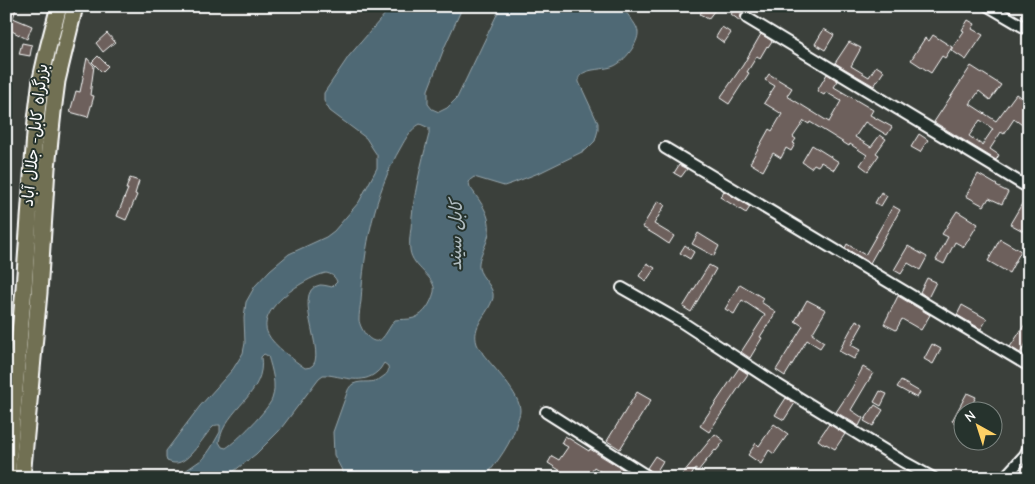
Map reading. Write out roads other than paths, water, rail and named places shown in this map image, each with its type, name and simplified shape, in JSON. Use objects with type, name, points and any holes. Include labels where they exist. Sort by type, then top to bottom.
[{"type":"highway","name":"بزرگراه کابل- جلال آباد","points":[[7,478],[24,288],[36,120],[41,79],[59,6]]},
{"type":"highway","name":"بزرگراه کابل- جلال آباد","points":[[22,478],[39,293],[47,168],[57,81],[75,6]]},
{"type":"highway","points":[[41,79],[57,81]]},
{"type":"street","points":[[988,6],[1029,30]]},
{"type":"street","points":[[747,18],[1029,188]]},
{"type":"street","points":[[665,148],[1029,366]]},
{"type":"street","points":[[622,288],[680,322],[902,461],[933,478]]},
{"type":"street","points":[[546,412],[650,478]]},
{"type":"street","points":[[1004,478],[1025,455],[1029,447]]},
{"type":"water","name":"کابل سيند","points":[[392,6],[463,6],[428,90],[428,104],[432,109],[439,112],[447,108],[457,98],[501,6],[629,6],[626,12],[635,24],[638,32],[630,52],[622,61],[614,66],[588,71],[579,77],[579,82],[598,123],[595,141],[586,150],[541,172],[504,186],[474,177],[469,183],[484,208],[489,222],[488,237],[480,259],[479,268],[493,294],[491,304],[476,331],[476,337],[483,354],[511,389],[519,404],[520,414],[515,430],[504,451],[485,478],[346,478],[334,455],[333,432],[350,387],[353,384],[380,379],[387,373],[388,369],[388,366],[384,363],[372,376],[366,378],[353,379],[323,375],[279,431],[256,454],[225,478],[175,478],[204,458],[220,432],[220,425],[214,426],[186,459],[175,463],[167,461],[166,451],[200,406],[233,369],[243,353],[246,302],[255,286],[289,254],[326,237],[334,231],[359,202],[377,168],[377,155],[366,138],[330,111],[324,101],[324,93],[349,56]],"holes":[[[420,124],[429,128],[429,134],[415,192],[410,247],[415,262],[432,282],[434,292],[429,304],[421,314],[412,319],[395,320],[382,338],[375,341],[371,340],[366,334],[359,320],[362,281],[372,222],[377,202],[392,165],[407,137]],[[328,273],[337,282],[332,287],[320,285],[311,290],[308,300],[309,314],[316,356],[313,365],[305,368],[274,343],[268,334],[266,324],[269,314],[275,305],[295,287],[317,276]],[[264,354],[268,356],[271,367],[274,383],[272,399],[265,410],[244,432],[226,448],[222,447],[219,442],[223,430],[258,381],[261,370],[261,357]]]}]
